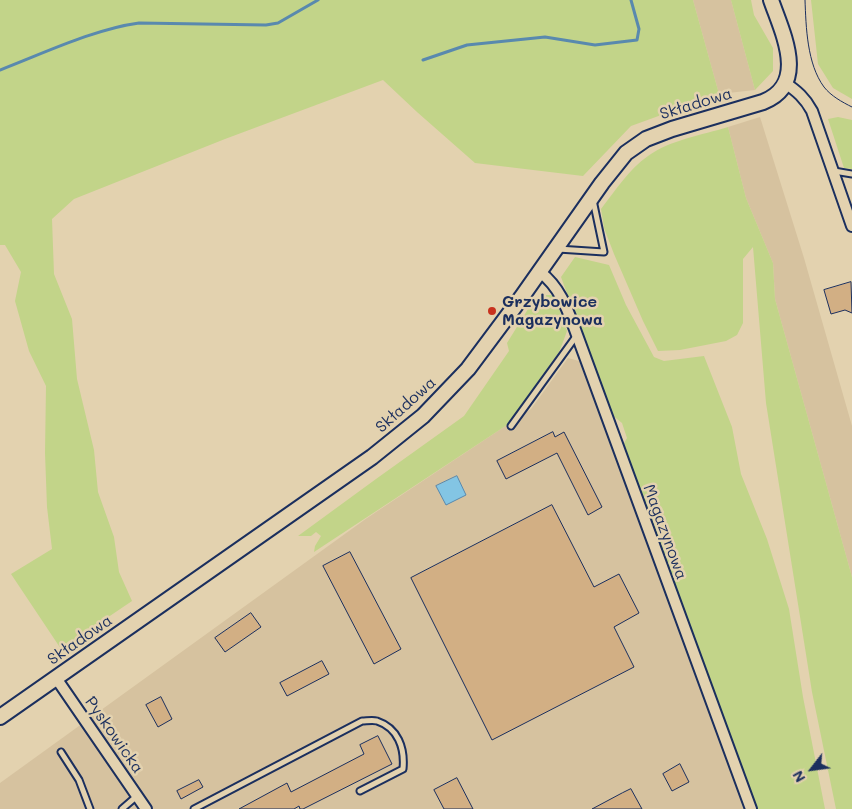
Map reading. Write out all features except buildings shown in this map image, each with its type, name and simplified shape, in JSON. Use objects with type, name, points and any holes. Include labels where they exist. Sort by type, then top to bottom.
[{"type":"main road","points":[[770,0],[786,42],[789,56],[785,83]]},
{"type":"main road","name":"Składowa","points":[[0,717],[372,457],[414,424],[447,393],[468,369],[540,272],[592,197],[632,148],[646,139],[672,128],[763,102],[775,96],[785,83]]},
{"type":"street","points":[[785,83],[799,92],[807,101],[817,123],[852,226]]},
{"type":"street","name":"Magazynowa","points":[[540,272],[551,280],[559,292],[577,335],[751,809]]},
{"type":"street","name":"Pyskowicka","points":[[56,678],[146,809]]},
{"type":"lane","points":[[834,171],[852,174]]},
{"type":"lane","points":[[556,249],[604,252],[592,197]]},
{"type":"lane","points":[[511,426],[577,335]]},
{"type":"lane","points":[[194,809],[362,721],[376,720],[393,730],[401,745],[404,759],[403,768],[360,791]]},
{"type":"lane","points":[[61,752],[79,780],[90,809]]},
{"type":"lane","points":[[122,809],[138,796]]},
{"type":"shaded area","points":[[693,0],[731,0],[755,90],[719,94]]},
{"type":"shaded area","points":[[760,117],[804,258],[852,426],[852,577],[775,299],[773,263],[746,198],[728,127]]},
{"type":"shaded area","points":[[568,358],[579,361],[590,388],[690,655],[745,809],[0,809],[0,783],[367,518],[531,409]]},
{"type":"green space","points":[[0,0],[693,0],[719,94],[631,126],[583,176],[475,163],[383,80],[225,139],[74,199],[52,219],[54,274],[72,319],[77,379],[94,450],[98,492],[114,537],[119,572],[132,601],[61,649],[11,574],[52,549],[47,507],[45,453],[46,386],[29,351],[15,301],[21,272],[5,245],[0,245]]},
{"type":"green space","points":[[731,0],[751,0],[754,15],[773,48],[773,71],[755,90]]},
{"type":"green space","points":[[811,0],[852,0],[852,99],[833,88],[818,64]]},
{"type":"green space","points":[[838,117],[852,120],[852,169],[844,168],[828,119]]},
{"type":"green space","points":[[728,127],[746,198],[773,263],[775,299],[852,577],[852,809],[836,809],[812,692],[766,403],[753,247],[743,259],[743,323],[737,335],[726,341],[680,350],[658,351],[643,321],[604,228],[601,209],[641,161],[657,150],[686,138]]},
{"type":"green space","points":[[575,257],[609,265],[626,305],[654,357],[664,361],[704,356],[732,427],[741,474],[767,539],[789,609],[803,697],[825,809],[757,809],[623,445],[627,438],[622,423],[612,415],[561,277]]},
{"type":"green space","points":[[541,295],[552,295],[557,303],[567,331],[559,352],[507,425],[314,552],[321,536],[316,532],[311,536],[298,536],[464,416],[509,351],[507,343],[533,301]]},
{"type":"water","points":[[457,476],[466,495],[446,505],[436,486]]},
{"type":"waterway","points":[[0,70],[68,43],[122,26],[139,23],[266,25],[278,23],[318,0]]},
{"type":"waterway","points":[[423,60],[467,45],[545,37],[595,45],[637,40],[639,29],[631,0]]},
{"type":"tram line","points":[[805,0],[808,45],[818,78],[830,93],[852,107]]},
{"type":"place","name":"Grzybowice Magazynowa","points":[[492,311]]}]
